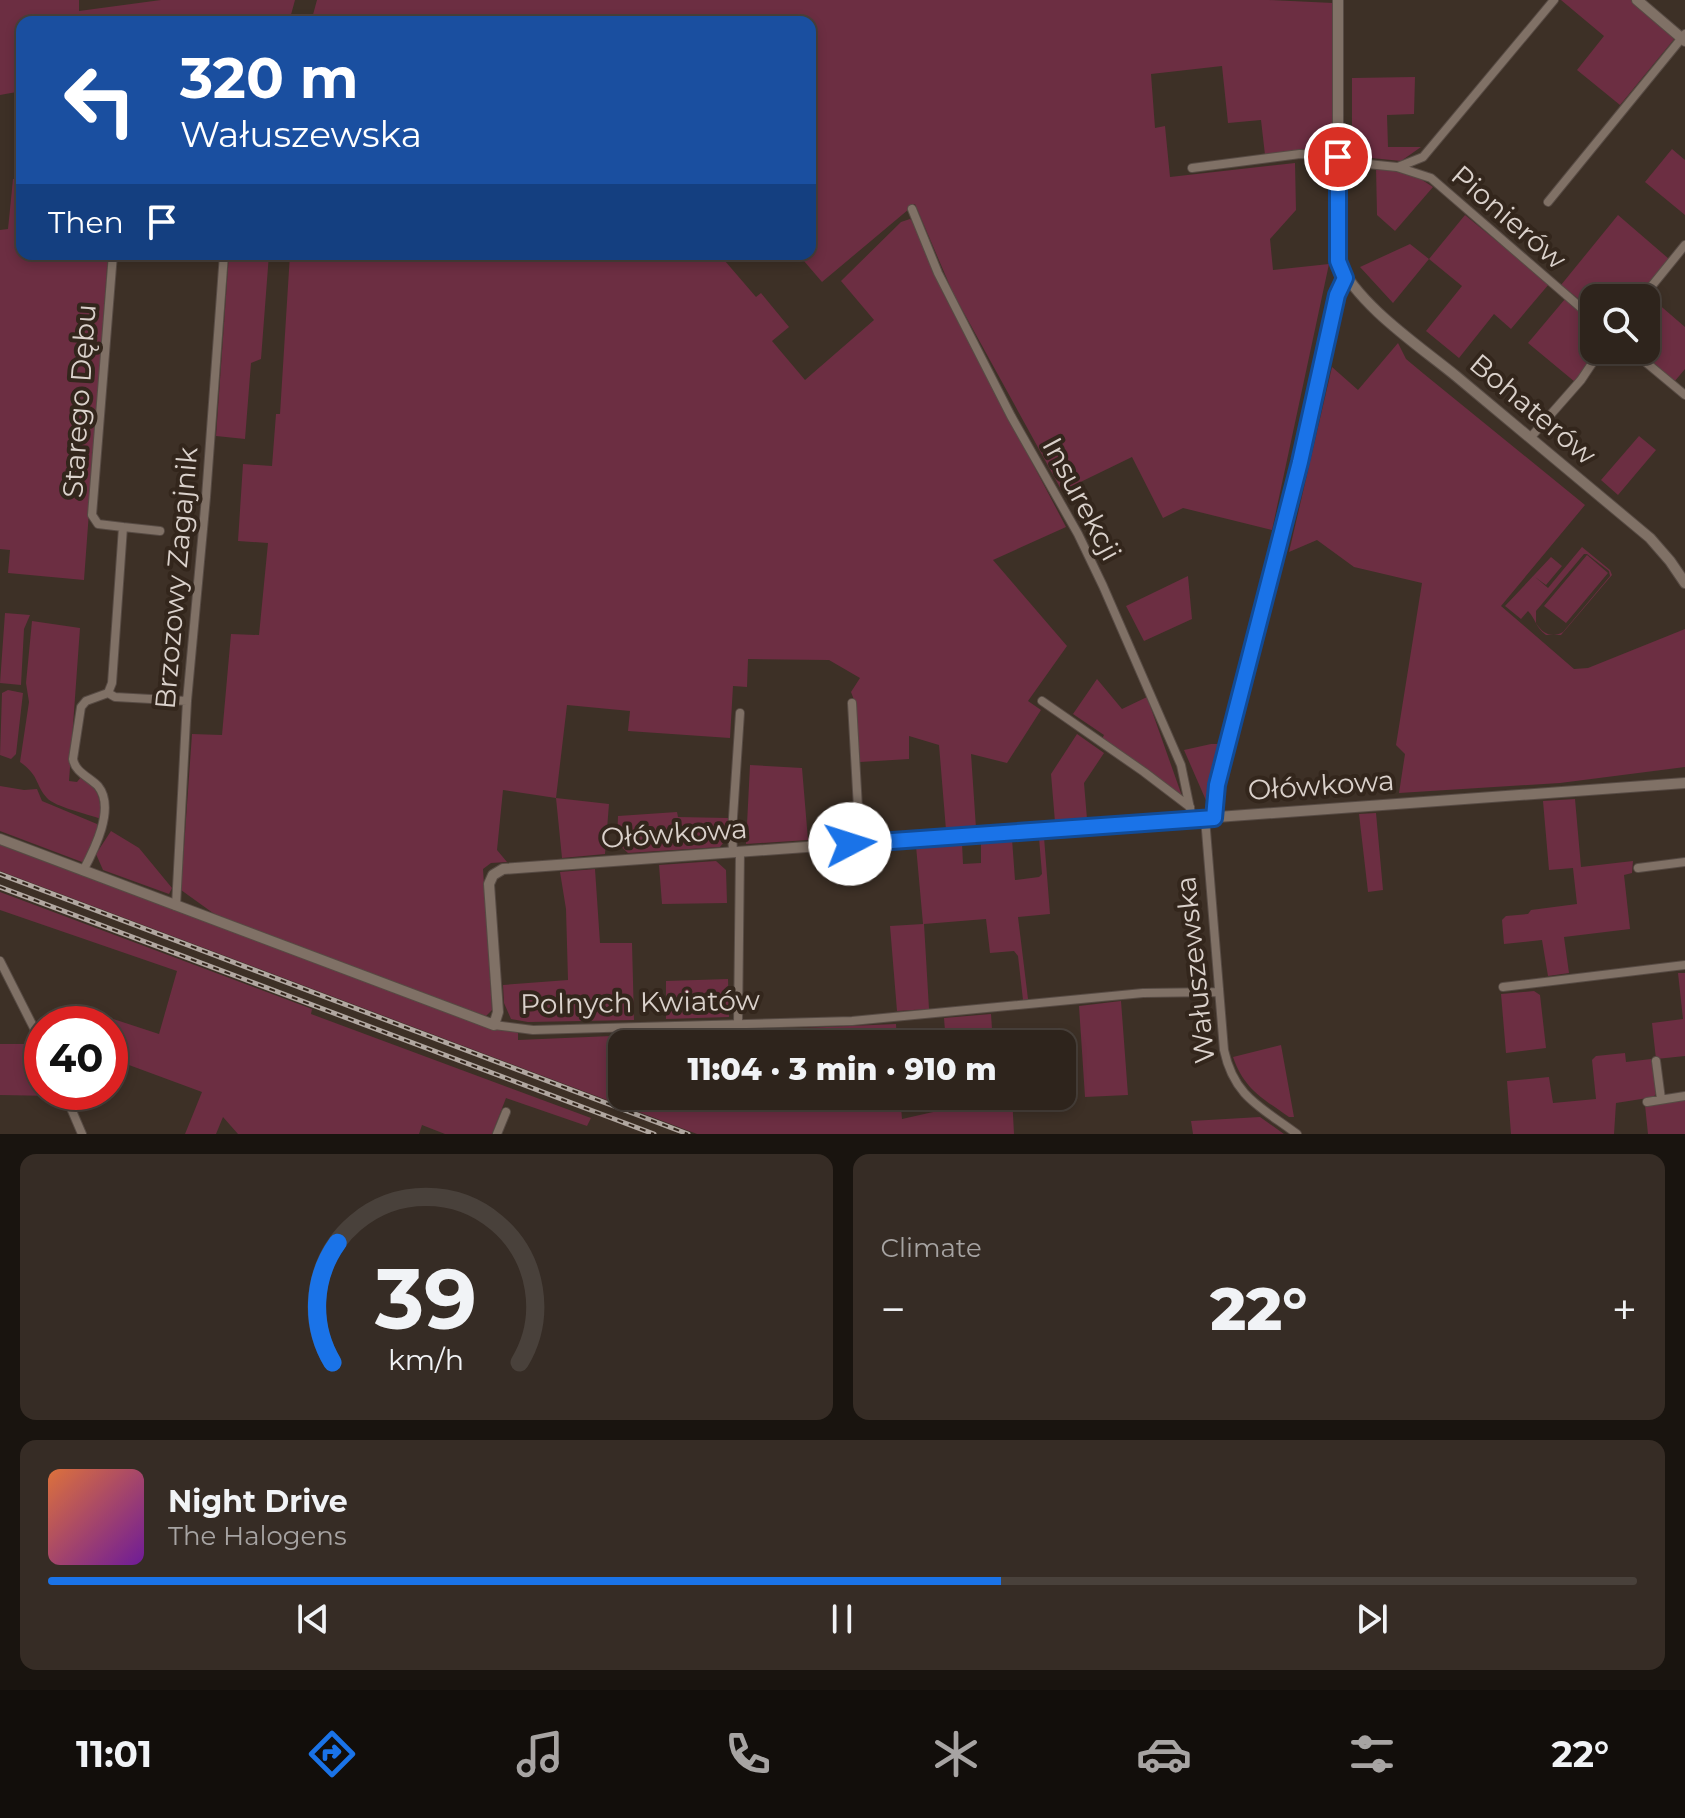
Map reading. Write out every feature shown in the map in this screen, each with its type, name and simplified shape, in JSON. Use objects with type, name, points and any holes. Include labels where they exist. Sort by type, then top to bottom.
[{"type":"street","name":"Wałuszewska","points":[[1297,1134],[1249,1098],[1232,1079],[1224,1050],[1218,992],[1210,818],[1300,462],[1337,295],[1345,278],[1338,261],[1338,0]]},
{"type":"street","points":[[1397,167],[1423,157],[1554,0]]},
{"type":"street","points":[[1548,202],[1684,37],[1637,0]]},
{"type":"street","name":"Pionierów","points":[[1192,168],[1300,154],[1397,167],[1431,178],[1580,307]]},
{"type":"street","name":"Insurekcji","points":[[912,209],[938,273],[1011,416],[1078,534],[1116,614],[1181,765],[1191,813]]},
{"type":"street","points":[[1653,284],[1685,245]]},
{"type":"street","name":"Starego Dębu","points":[[113,260],[92,515],[98,524],[160,531]]},
{"type":"street","name":"Brzozowy Zagajnik","points":[[176,906],[187,701],[224,260]]},
{"type":"street","name":"Bohaterów","points":[[1345,278],[1358,294],[1650,538],[1685,582]]},
{"type":"street","points":[[1530,438],[1592,364]]},
{"type":"street","points":[[1648,364],[1685,395]]},
{"type":"street","points":[[83,871],[104,825],[104,811],[97,786],[74,766],[78,714],[86,701],[108,693],[112,683],[123,527]]},
{"type":"street","points":[[108,693],[115,697],[187,701]]},
{"type":"street","points":[[1042,701],[1152,777],[1191,813]]},
{"type":"street","points":[[852,703],[860,843]]},
{"type":"street","points":[[738,1024],[736,852],[732,832],[740,713]]},
{"type":"street","name":"Ołówkowa","points":[[494,1025],[498,1012],[489,884],[493,875],[503,869],[860,843],[1191,813],[1210,818],[1685,783]]},
{"type":"street","name":"Polnych Kwiatów","points":[[0,839],[494,1025],[533,1030],[852,1021],[1143,993],[1218,992]]},
{"type":"street","points":[[1638,868],[1685,862]]},
{"type":"street","points":[[0,961],[4,975],[24,1011]]},
{"type":"street","points":[[1503,987],[1685,965]]},
{"type":"street","points":[[1656,1061],[1661,1099]]},
{"type":"street","points":[[1647,1102],[1685,1096]]},
{"type":"street","points":[[72,1110],[82,1134]]},
{"type":"street","points":[[497,1134],[506,1112]]},
{"type":"shaded area","points":[[0,0],[79,0],[79,11],[161,0],[295,0],[291,16],[16,16],[16,92],[0,95]]},
{"type":"shaded area","points":[[317,0],[1269,0],[1333,3],[1333,135],[1330,153],[1265,155],[1261,120],[1228,123],[1222,66],[1151,74],[1155,128],[1165,126],[1170,177],[1295,163],[1296,210],[1270,239],[1273,270],[1329,264],[1272,530],[1183,508],[1163,518],[1132,457],[1062,491],[953,293],[915,204],[822,282],[803,260],[816,260],[816,16],[313,16]]},
{"type":"shaded area","points":[[1561,0],[1631,0],[1675,38],[1620,105],[1577,70],[1604,36]]},
{"type":"shaded area","points":[[1415,77],[1414,114],[1387,115],[1388,147],[1421,147],[1401,161],[1352,156],[1352,78]]},
{"type":"shaded area","points":[[1672,149],[1685,160],[1685,215],[1645,182]]},
{"type":"shaded area","points":[[1376,166],[1419,178],[1433,187],[1395,231],[1377,215]]},
{"type":"shaded area","points":[[13,179],[16,179],[16,260],[108,260],[84,580],[8,573],[10,550],[0,549],[0,230],[8,229]]},
{"type":"shaded area","points":[[1465,215],[1549,284],[1511,329],[1494,314],[1459,358],[1426,331],[1462,286],[1429,259]]},
{"type":"shaded area","points":[[1618,215],[1669,259],[1648,284],[1580,284],[1580,300],[1561,285]]},
{"type":"shaded area","points":[[910,219],[916,223],[943,293],[1066,527],[993,560],[1067,646],[1028,701],[1041,710],[1007,763],[971,754],[976,828],[946,830],[939,745],[909,736],[909,759],[860,762],[856,705],[851,692],[860,678],[829,660],[748,659],[747,687],[733,686],[730,738],[628,731],[630,711],[567,705],[556,798],[503,790],[497,850],[507,862],[491,863],[483,869],[492,1010],[486,1016],[241,928],[181,890],[192,734],[222,735],[231,634],[259,635],[268,543],[238,541],[243,464],[272,466],[276,414],[280,414],[290,260],[724,260],[756,297],[761,293],[789,327],[772,341],[805,380],[874,320],[841,281],[901,222]]},
{"type":"shaded area","points":[[1410,244],[1429,259],[1393,303],[1360,267]]},
{"type":"shaded area","points":[[229,260],[269,260],[261,359],[251,363],[245,439],[216,436]]},
{"type":"shaded area","points":[[1565,299],[1580,311],[1580,364],[1588,364],[1575,382],[1528,343]]},
{"type":"shaded area","points":[[1660,305],[1685,327],[1685,369],[1674,382],[1653,364],[1660,364]]},
{"type":"shaded area","points":[[1398,343],[1406,359],[1585,505],[1501,606],[1574,669],[1588,668],[1685,629],[1685,767],[1560,783],[1399,793],[1405,754],[1396,745],[1422,583],[1354,567],[1317,540],[1289,552],[1332,367],[1358,390]]},
{"type":"shaded area","points":[[1639,436],[1656,450],[1618,495],[1601,480]]},
{"type":"shaded area","points":[[1582,547],[1610,570],[1612,575],[1561,635],[1555,635],[1563,632],[1610,576],[1609,571],[1584,554],[1536,611],[1536,623],[1528,611],[1521,619],[1505,606],[1551,557],[1562,566],[1546,585],[1535,577],[1548,588]]},
{"type":"shaded area","points":[[1587,555],[1608,573],[1566,623],[1544,606]]},
{"type":"shaded area","points":[[1188,576],[1192,619],[1144,641],[1126,606]]},
{"type":"shaded area","points":[[5,613],[30,615],[24,629],[21,685],[0,683]]},
{"type":"shaded area","points":[[32,621],[80,628],[69,781],[77,782],[81,777],[92,786],[99,799],[101,819],[51,801],[20,762],[29,702],[26,683]]},
{"type":"shaded area","points":[[1097,679],[1122,709],[1147,697],[1182,796],[1101,741],[1104,735],[1073,714]]},
{"type":"shaded area","points":[[8,690],[23,693],[16,754],[11,759],[0,755],[2,693]]},
{"type":"shaded area","points":[[1077,734],[1104,753],[1084,783],[1087,819],[1055,822],[1051,774]]},
{"type":"shaded area","points":[[1222,744],[1208,805],[1184,750]]},
{"type":"shaded area","points":[[750,765],[802,768],[808,840],[746,844]]},
{"type":"shaded area","points":[[0,786],[37,789],[42,801],[97,824],[98,830],[85,859],[82,862],[0,831]]},
{"type":"shaded area","points":[[556,798],[609,804],[605,854],[562,858]]},
{"type":"shaded area","points":[[1575,799],[1581,867],[1633,861],[1632,873],[1624,875],[1630,929],[1564,937],[1569,973],[1548,976],[1542,940],[1504,944],[1502,920],[1506,916],[1528,914],[1531,910],[1577,904],[1573,868],[1549,870],[1543,801]]},
{"type":"shaded area","points":[[677,812],[678,817],[728,818],[727,838],[720,847],[628,853],[617,843],[618,816]]},
{"type":"shaded area","points":[[1376,813],[1383,890],[1368,892],[1359,814]]},
{"type":"shaded area","points":[[111,831],[139,848],[172,888],[169,894],[103,870],[96,854]]},
{"type":"shaded area","points":[[1044,837],[1050,914],[1018,917],[1028,999],[1023,1000],[1018,956],[1014,951],[990,953],[986,919],[924,924],[929,1009],[897,1011],[890,926],[923,924],[916,846],[962,843],[963,864],[981,863],[981,842],[1012,839],[1015,880],[1042,874],[1039,838]]},
{"type":"shaded area","points":[[0,845],[486,1027],[518,1032],[518,1040],[608,1036],[608,1100],[0,871]]},
{"type":"shaded area","points":[[716,861],[726,870],[727,903],[662,904],[659,865]]},
{"type":"shaded area","points":[[595,869],[600,943],[632,943],[634,1020],[528,1022],[511,1019],[504,1003],[503,985],[568,980],[566,909],[560,872]]},
{"type":"shaded area","points":[[0,892],[312,1009],[311,1014],[591,1118],[587,1126],[506,1098],[492,1134],[445,1134],[422,1125],[419,1134],[238,1134],[223,1117],[216,1134],[185,1134],[202,1092],[128,1065],[128,1024],[159,1034],[177,971],[0,910]]},
{"type":"shaded area","points":[[1678,973],[1685,973],[1685,1056],[1656,1059],[1652,1023],[1683,1019]]},
{"type":"shaded area","points":[[728,979],[729,1017],[666,1019],[666,981]]},
{"type":"shaded area","points":[[1534,991],[1540,995],[1546,1048],[1506,1053],[1501,994]]},
{"type":"shaded area","points":[[1121,1001],[1128,1095],[1085,1097],[1079,1006]]},
{"type":"shaded area","points":[[991,1014],[992,1030],[945,1030],[944,1018]]},
{"type":"shaded area","points":[[896,1024],[896,1030],[754,1030]]},
{"type":"shaded area","points":[[0,1044],[24,1044],[24,1095],[0,1095]]},
{"type":"shaded area","points":[[1281,1045],[1294,1117],[1289,1117],[1255,1092],[1237,1068],[1233,1057]]},
{"type":"shaded area","points":[[1625,1053],[1626,1062],[1651,1059],[1656,1093],[1654,1097],[1616,1103],[1614,1134],[1511,1134],[1507,1081],[1549,1077],[1553,1103],[1596,1099],[1592,1060],[1596,1056]]},
{"type":"shaded area","points":[[1685,1100],[1685,1134],[1648,1134],[1645,1105]]},
{"type":"shaded area","points":[[633,1110],[901,1110],[902,1119],[942,1110],[1013,1110],[1014,1134],[697,1134]]},
{"type":"shaded area","points":[[1260,1117],[1284,1134],[1193,1134],[1191,1121]]},
{"type":"railway","points":[[0,874],[688,1134]]},
{"type":"railway","points":[[0,887],[654,1134]]},
{"type":"route","points":[[850,844],[1214,818],[1217,785],[1300,462],[1337,295],[1345,278],[1338,261],[1338,157]]}]
